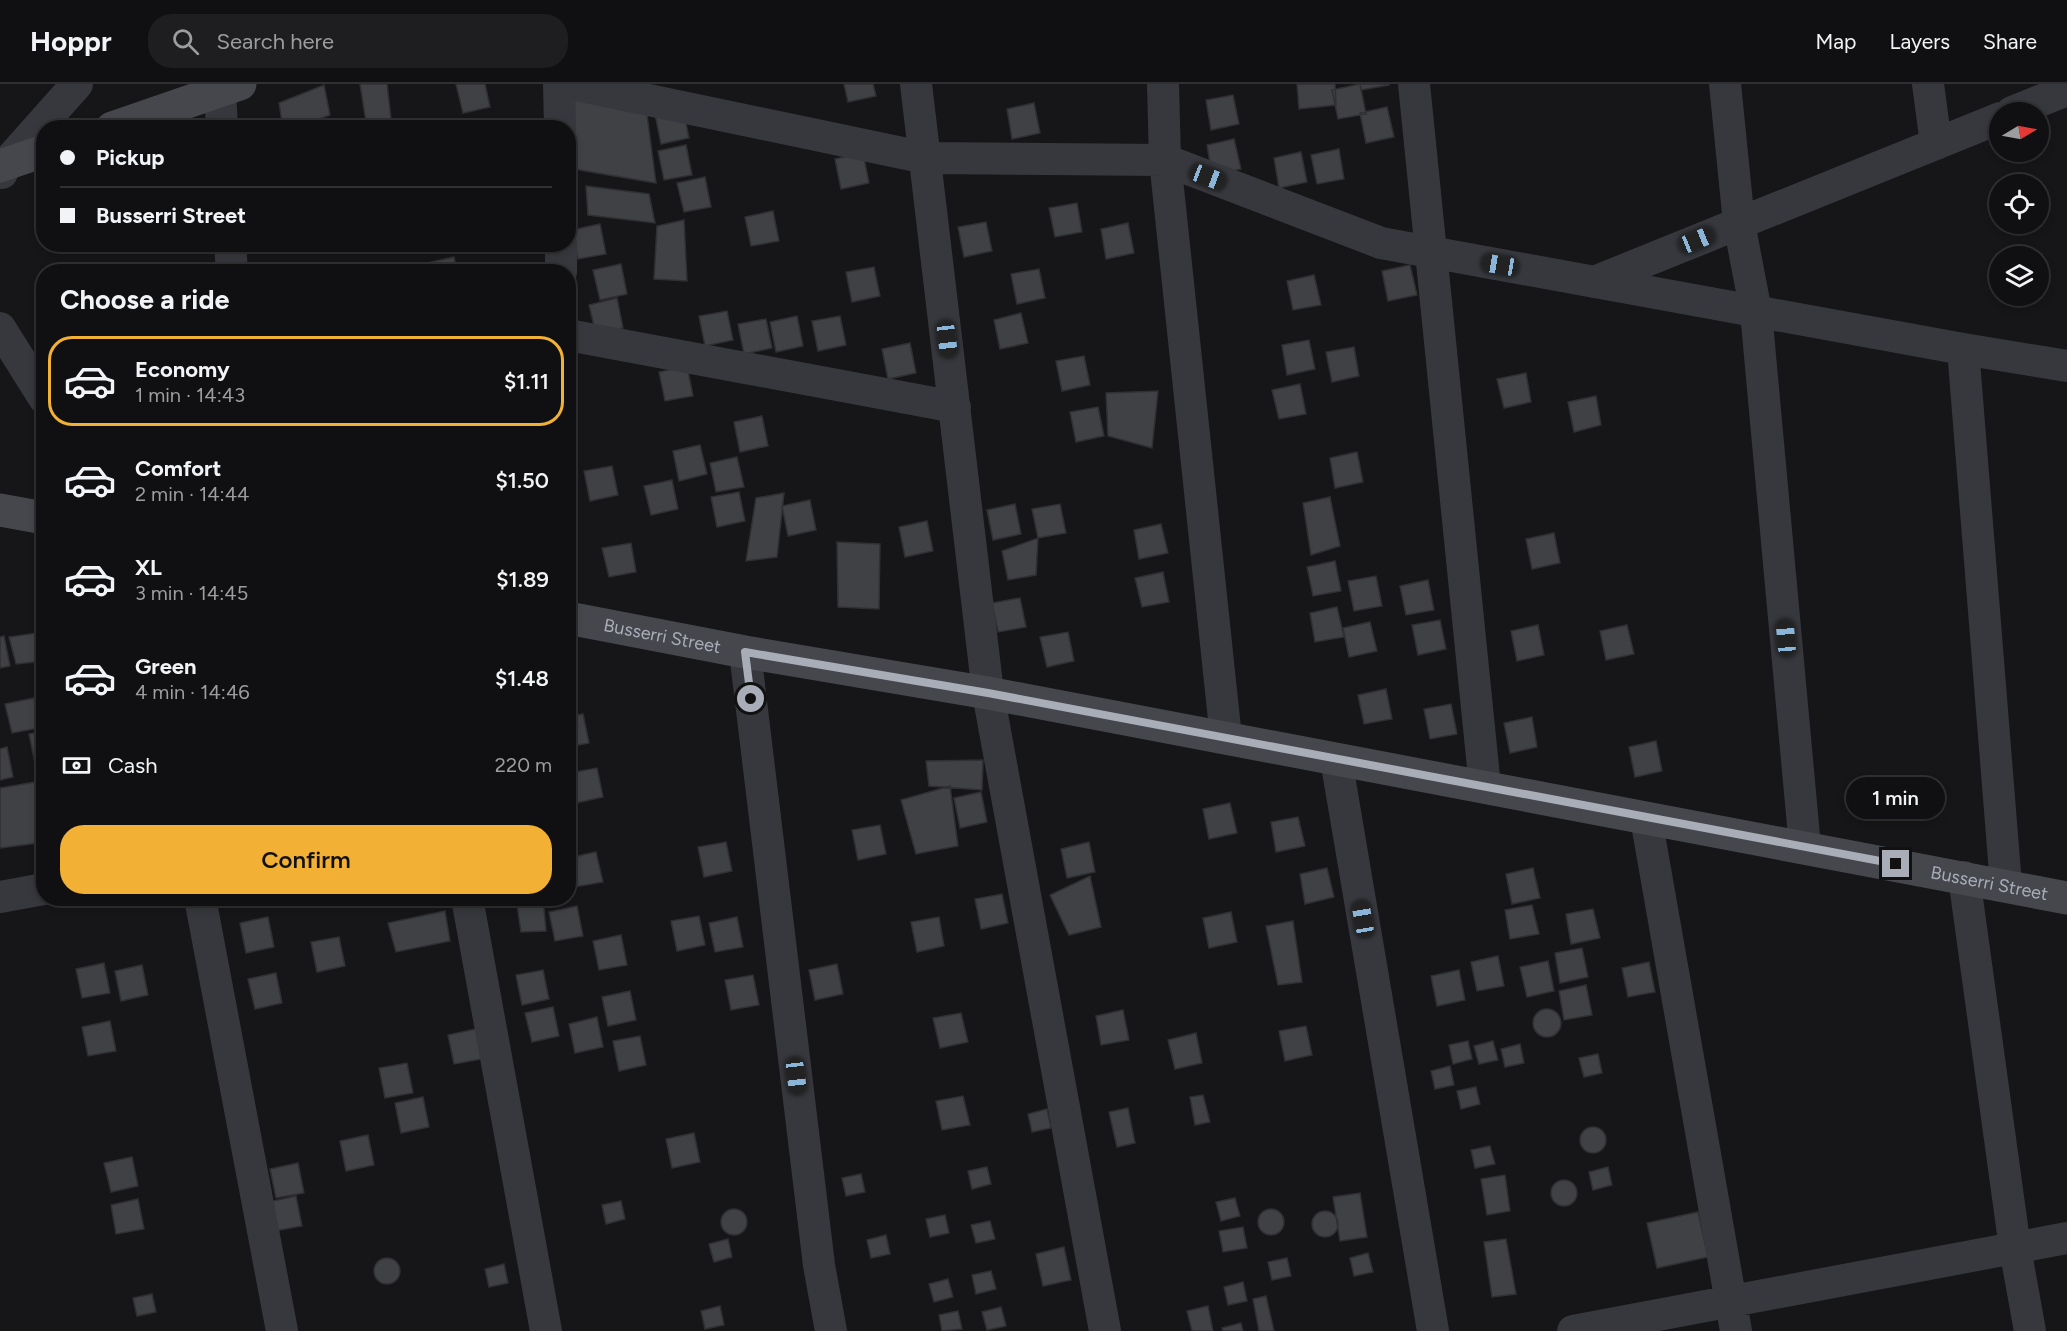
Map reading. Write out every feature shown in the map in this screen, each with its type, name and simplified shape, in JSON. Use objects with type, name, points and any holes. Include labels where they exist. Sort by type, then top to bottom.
[{"type":"main road","points":[[133,120],[224,86]]},
{"type":"main road","points":[[2,170],[36,155]]},
{"type":"main road","points":[[0,510],[36,517]]},
{"type":"main road","name":"Busserri Street","points":[[576,620],[745,652],[988,693],[2067,898]]},
{"type":"street","points":[[46,120],[77,84]]},
{"type":"street","points":[[559,84],[560,120]]},
{"type":"street","points":[[572,84],[926,158],[1165,160],[1381,243],[2067,366]]},
{"type":"street","points":[[916,84],[988,693],[1105,1331]]},
{"type":"street","points":[[1163,84],[1165,160],[1226,738]]},
{"type":"street","points":[[1414,84],[1485,787]]},
{"type":"street","points":[[1725,84],[1739,223],[1756,312],[1805,847]]},
{"type":"street","points":[[1928,84],[1936,144]]},
{"type":"street","points":[[222,120],[224,86]]},
{"type":"street","points":[[2038,102],[2067,90]]},
{"type":"street","points":[[1594,282],[1989,122]]},
{"type":"street","points":[[2,170],[36,131]]},
{"type":"street","points":[[0,328],[36,385]]},
{"type":"street","points":[[576,336],[955,407]]},
{"type":"street","points":[[1963,349],[2006,885]]},
{"type":"street","points":[[745,652],[819,1265],[831,1331]]},
{"type":"street","points":[[1336,759],[1433,1331]]},
{"type":"street","points":[[1646,818],[1733,1316]]},
{"type":"street","points":[[1964,878],[2015,1248],[2030,1331]]},
{"type":"street","points":[[0,897],[36,890]]},
{"type":"street","points":[[202,906],[282,1331]]},
{"type":"street","points":[[468,906],[546,1331]]},
{"type":"street","points":[[1573,1331],[1733,1316],[2015,1248],[2067,1238]]},
{"type":"building","points":[[360,84],[387,84],[391,120],[366,120]]},
{"type":"building","points":[[456,84],[485,84],[490,107],[463,113]]},
{"type":"building","points":[[844,84],[873,84],[876,96],[848,102]]},
{"type":"building","points":[[1297,84],[1335,84],[1336,105],[1299,109]]},
{"type":"building","points":[[1360,84],[1389,84],[1389,85],[1361,90]]},
{"type":"building","points":[[1360,84],[1366,114],[1338,119],[1332,90]]},
{"type":"building","points":[[324,85],[330,115],[316,120],[282,120],[279,103]]},
{"type":"building","points":[[573,92],[646,107],[656,183],[576,169],[576,120],[573,120]]},
{"type":"building","points":[[1233,95],[1239,124],[1211,130],[1206,100]]},
{"type":"building","points":[[1034,103],[1040,133],[1012,139],[1007,109]]},
{"type":"building","points":[[1387,107],[1394,137],[1366,143],[1360,113]]},
{"type":"building","points":[[683,109],[689,138],[661,144],[655,114]]},
{"type":"building","points":[[1234,139],[1241,169],[1212,175],[1207,145]]},
{"type":"building","points":[[686,145],[692,175],[664,180],[658,151]]},
{"type":"building","points":[[1339,149],[1344,179],[1317,184],[1311,155]]},
{"type":"building","points":[[1301,152],[1307,182],[1279,188],[1274,158]]},
{"type":"building","points":[[863,153],[869,183],[841,189],[835,159]]},
{"type":"building","points":[[705,177],[711,207],[684,212],[677,183]]},
{"type":"building","points":[[586,186],[649,194],[655,223],[588,215]]},
{"type":"building","points":[[1077,203],[1082,232],[1055,237],[1049,208]]},
{"type":"building","points":[[773,211],[779,241],[751,246],[745,217]]},
{"type":"building","points":[[684,220],[687,281],[654,279],[657,226]]},
{"type":"building","points":[[986,222],[992,251],[964,257],[958,227]]},
{"type":"building","points":[[1128,223],[1134,253],[1106,259],[1101,229]]},
{"type":"building","points":[[600,224],[606,254],[578,259],[576,229]]},
{"type":"building","points":[[454,257],[455,264],[427,264]]},
{"type":"building","points":[[621,264],[627,294],[600,300],[593,270]]},
{"type":"building","points":[[1410,265],[1417,295],[1388,301],[1382,271]]},
{"type":"building","points":[[874,267],[880,296],[852,302],[846,272]]},
{"type":"building","points":[[1039,269],[1045,298],[1017,304],[1011,274]]},
{"type":"building","points":[[1314,275],[1321,305],[1293,310],[1287,281]]},
{"type":"building","points":[[617,298],[623,328],[596,334],[589,305]]},
{"type":"building","points":[[727,311],[733,340],[705,346],[699,316]]},
{"type":"building","points":[[1021,313],[1028,343],[1000,349],[994,320]]},
{"type":"building","points":[[797,316],[803,346],[776,352],[770,322]]},
{"type":"building","points":[[840,316],[846,345],[818,351],[812,321]]},
{"type":"building","points":[[766,319],[772,348],[744,354],[738,324]]},
{"type":"building","points":[[1309,340],[1315,369],[1287,375],[1282,345]]},
{"type":"building","points":[[910,343],[916,373],[888,379],[882,349]]},
{"type":"building","points":[[1354,347],[1359,376],[1332,382],[1326,352]]},
{"type":"building","points":[[1084,356],[1090,385],[1062,391],[1056,361]]},
{"type":"building","points":[[687,366],[693,396],[665,401],[659,372]]},
{"type":"building","points":[[1526,373],[1531,402],[1504,408],[1497,379]]},
{"type":"building","points":[[1300,384],[1306,414],[1279,419],[1272,390]]},
{"type":"building","points":[[1158,391],[1152,448],[1108,436],[1106,393]]},
{"type":"building","points":[[1596,396],[1601,425],[1574,432],[1568,402]]},
{"type":"building","points":[[1098,407],[1104,436],[1076,442],[1070,412]]},
{"type":"building","points":[[762,416],[768,446],[740,452],[734,422]]},
{"type":"building","points":[[700,445],[707,474],[679,481],[673,451]]},
{"type":"building","points":[[1357,452],[1363,482],[1335,488],[1330,458]]},
{"type":"building","points":[[737,457],[744,487],[716,492],[710,463]]},
{"type":"building","points":[[612,466],[618,495],[590,501],[584,471]]},
{"type":"building","points":[[672,480],[678,509],[651,515],[644,486]]},
{"type":"building","points":[[739,492],[745,521],[717,527],[711,497]]},
{"type":"building","points":[[784,493],[777,557],[746,561],[756,498]]},
{"type":"building","points":[[1330,497],[1340,546],[1311,555],[1303,503]]},
{"type":"building","points":[[810,500],[816,530],[788,536],[782,506]]},
{"type":"building","points":[[1015,504],[1021,534],[993,540],[987,510]]},
{"type":"building","points":[[1060,504],[1066,533],[1038,538],[1032,509]]},
{"type":"building","points":[[927,521],[933,551],[905,557],[899,527]]},
{"type":"building","points":[[1161,524],[1168,553],[1139,559],[1134,530]]},
{"type":"building","points":[[1554,533],[1560,563],[1532,569],[1526,539]]},
{"type":"building","points":[[1038,538],[1036,575],[1008,580],[1002,551]]},
{"type":"building","points":[[837,542],[880,544],[879,609],[838,607]]},
{"type":"building","points":[[631,543],[636,572],[609,577],[602,548]]},
{"type":"building","points":[[1335,561],[1341,591],[1313,596],[1307,567]]},
{"type":"building","points":[[1163,572],[1169,602],[1142,607],[1135,578]]},
{"type":"building","points":[[1376,576],[1382,606],[1354,611],[1348,581]]},
{"type":"building","points":[[1428,580],[1434,610],[1406,615],[1400,586]]},
{"type":"building","points":[[1020,598],[1026,627],[998,632],[992,603]]},
{"type":"building","points":[[1337,607],[1344,637],[1315,642],[1310,613]]},
{"type":"building","points":[[1440,620],[1446,649],[1418,655],[1412,625]]},
{"type":"building","points":[[1370,622],[1377,651],[1349,657],[1343,628]]},
{"type":"building","points":[[1538,625],[1544,655],[1517,661],[1511,631]]},
{"type":"building","points":[[1627,625],[1634,654],[1606,660],[1600,631]]},
{"type":"building","points":[[1068,632],[1074,661],[1047,667],[1040,637]]},
{"type":"building","points":[[36,633],[36,662],[16,664],[9,637]]},
{"type":"building","points":[[4,636],[10,666],[0,668],[0,637]]},
{"type":"building","points":[[1386,689],[1392,719],[1364,724],[1358,695]]},
{"type":"building","points":[[34,698],[36,729],[12,733],[5,704]]},
{"type":"building","points":[[1451,704],[1457,734],[1430,739],[1424,709]]},
{"type":"building","points":[[583,714],[589,743],[576,745],[576,715]]},
{"type":"building","points":[[1532,717],[1537,747],[1510,753],[1504,723]]},
{"type":"building","points":[[36,733],[36,763],[35,763],[29,734]]},
{"type":"building","points":[[1656,741],[1662,771],[1635,777],[1629,747]]},
{"type":"building","points":[[7,747],[13,777],[0,780],[0,749]]},
{"type":"building","points":[[983,760],[982,790],[929,786],[926,761]]},
{"type":"building","points":[[597,768],[603,797],[576,803],[576,772]]},
{"type":"building","points":[[36,782],[36,843],[0,848],[0,788]]},
{"type":"building","points":[[950,786],[958,846],[916,854],[901,800]]},
{"type":"building","points":[[981,792],[987,822],[960,828],[954,798]]},
{"type":"building","points":[[1230,803],[1237,833],[1209,839],[1203,809]]},
{"type":"building","points":[[1298,817],[1305,846],[1276,852],[1271,822]]},
{"type":"building","points":[[880,825],[886,854],[858,860],[852,830]]},
{"type":"building","points":[[726,842],[732,871],[704,877],[698,847]]},
{"type":"building","points":[[1089,842],[1095,872],[1067,878],[1061,849]]},
{"type":"building","points":[[596,852],[603,882],[576,887],[576,856]]},
{"type":"building","points":[[1327,868],[1334,897],[1305,904],[1300,874]]},
{"type":"building","points":[[1533,868],[1540,898],[1512,904],[1506,874]]},
{"type":"building","points":[[1090,876],[1101,927],[1069,935],[1050,895]]},
{"type":"building","points":[[1002,894],[1008,923],[981,929],[975,899]]},
{"type":"building","points":[[1532,905],[1539,934],[1510,939],[1505,910]]},
{"type":"building","points":[[517,906],[544,906],[546,931],[521,932]]},
{"type":"building","points":[[577,906],[583,936],[555,941],[549,912]]},
{"type":"building","points":[[1593,909],[1600,938],[1571,944],[1566,914]]},
{"type":"building","points":[[445,911],[450,941],[396,952],[388,923]]},
{"type":"building","points":[[1231,912],[1237,942],[1209,948],[1203,918]]},
{"type":"building","points":[[699,916],[705,945],[677,951],[671,921]]},
{"type":"building","points":[[268,917],[274,947],[246,953],[240,923]]},
{"type":"building","points":[[737,917],[743,947],[715,952],[709,923]]},
{"type":"building","points":[[939,917],[944,946],[917,952],[911,922]]},
{"type":"building","points":[[1293,921],[1302,982],[1278,985],[1266,926]]},
{"type":"building","points":[[621,935],[627,965],[599,970],[593,941]]},
{"type":"building","points":[[339,937],[345,966],[317,972],[311,942]]},
{"type":"building","points":[[1582,948],[1588,977],[1560,983],[1555,953]]},
{"type":"building","points":[[1498,956],[1504,986],[1477,991],[1471,962]]},
{"type":"building","points":[[1548,961],[1554,991],[1527,997],[1520,967]]},
{"type":"building","points":[[1649,962],[1655,992],[1628,997],[1622,968]]},
{"type":"building","points":[[104,963],[110,993],[82,998],[76,969]]},
{"type":"building","points":[[837,964],[843,994],[815,1000],[809,970]]},
{"type":"building","points":[[142,965],[148,995],[121,1001],[115,971]]},
{"type":"building","points":[[543,970],[549,999],[522,1005],[516,975]]},
{"type":"building","points":[[1459,970],[1465,1000],[1437,1006],[1431,976]]},
{"type":"building","points":[[276,973],[282,1003],[255,1009],[248,979]]},
{"type":"building","points":[[753,975],[759,1005],[731,1010],[725,980]]},
{"type":"building","points":[[1586,985],[1592,1015],[1564,1020],[1559,991]]},
{"type":"building","points":[[630,991],[636,1020],[608,1026],[602,997]]},
{"type":"building","points":[[553,1007],[559,1036],[532,1042],[525,1013]]},
{"type":"building","points":[[1547,1009],[1557,1013],[1561,1023],[1557,1033],[1547,1037],[1537,1033],[1533,1023],[1537,1013]]},
{"type":"building","points":[[1123,1010],[1129,1040],[1101,1045],[1096,1016]]},
{"type":"building","points":[[961,1013],[968,1042],[940,1048],[933,1018]]},
{"type":"building","points":[[597,1017],[603,1047],[575,1053],[569,1024]]},
{"type":"building","points":[[110,1021],[116,1051],[88,1056],[82,1027]]},
{"type":"building","points":[[1306,1026],[1312,1055],[1285,1061],[1279,1031]]},
{"type":"building","points":[[476,1029],[482,1059],[454,1064],[448,1035]]},
{"type":"building","points":[[1196,1033],[1202,1063],[1175,1069],[1168,1040]]},
{"type":"building","points":[[640,1036],[646,1065],[619,1071],[613,1041]]},
{"type":"building","points":[[1468,1041],[1472,1059],[1453,1064],[1449,1045]]},
{"type":"building","points":[[1493,1041],[1498,1060],[1479,1064],[1474,1046]]},
{"type":"building","points":[[1520,1044],[1524,1063],[1505,1067],[1501,1049]]},
{"type":"building","points":[[1598,1054],[1602,1073],[1584,1077],[1579,1058]]},
{"type":"building","points":[[407,1063],[413,1093],[385,1098],[379,1068]]},
{"type":"building","points":[[1450,1066],[1454,1085],[1435,1089],[1431,1071]]},
{"type":"building","points":[[1476,1087],[1480,1104],[1461,1109],[1457,1091]]},
{"type":"building","points":[[1203,1095],[1210,1122],[1195,1125],[1190,1097]]},
{"type":"building","points":[[963,1096],[970,1125],[942,1130],[936,1101]]},
{"type":"building","points":[[423,1097],[429,1127],[401,1133],[395,1103]]},
{"type":"building","points":[[1128,1108],[1135,1143],[1117,1147],[1109,1112]]},
{"type":"building","points":[[1047,1109],[1051,1128],[1032,1132],[1028,1114]]},
{"type":"building","points":[[1593,1127],[1603,1130],[1606,1140],[1603,1150],[1593,1153],[1583,1150],[1580,1140],[1583,1130]]},
{"type":"building","points":[[694,1133],[700,1162],[672,1168],[666,1139]]},
{"type":"building","points":[[368,1135],[374,1165],[346,1171],[340,1141]]},
{"type":"building","points":[[1490,1146],[1495,1164],[1475,1168],[1471,1150]]},
{"type":"building","points":[[132,1157],[138,1186],[111,1192],[104,1163]]},
{"type":"building","points":[[298,1163],[304,1193],[276,1198],[270,1169]]},
{"type":"building","points":[[987,1167],[991,1184],[972,1189],[968,1171]]},
{"type":"building","points":[[1608,1167],[1612,1185],[1593,1190],[1589,1172]]},
{"type":"building","points":[[861,1174],[865,1192],[846,1196],[842,1178]]},
{"type":"building","points":[[1505,1175],[1510,1211],[1487,1215],[1481,1179]]},
{"type":"building","points":[[1564,1180],[1573,1184],[1577,1193],[1573,1202],[1564,1206],[1555,1202],[1551,1193],[1555,1184]]},
{"type":"building","points":[[1360,1193],[1367,1237],[1340,1241],[1333,1197]]},
{"type":"building","points":[[296,1196],[302,1226],[275,1231],[269,1202]]},
{"type":"building","points":[[1235,1198],[1240,1216],[1221,1221],[1216,1202]]},
{"type":"building","points":[[138,1199],[144,1229],[116,1234],[111,1205]]},
{"type":"building","points":[[621,1201],[625,1219],[606,1224],[602,1205]]},
{"type":"building","points":[[734,1209],[744,1212],[747,1222],[744,1232],[734,1235],[724,1232],[721,1222],[724,1212]]},
{"type":"building","points":[[1271,1209],[1281,1212],[1284,1222],[1281,1232],[1271,1235],[1261,1232],[1258,1222],[1261,1212]]},
{"type":"building","points":[[1325,1211],[1335,1214],[1338,1224],[1335,1234],[1325,1237],[1315,1234],[1312,1224],[1315,1214]]},
{"type":"building","points":[[1698,1212],[1708,1257],[1657,1268],[1647,1223]]},
{"type":"building","points":[[945,1215],[949,1233],[930,1237],[926,1219]]},
{"type":"building","points":[[990,1221],[995,1239],[976,1243],[971,1225]]},
{"type":"building","points":[[1243,1227],[1247,1248],[1223,1252],[1219,1231]]},
{"type":"building","points":[[886,1235],[890,1254],[871,1258],[867,1240]]},
{"type":"building","points":[[728,1239],[732,1257],[714,1262],[709,1244]]},
{"type":"building","points":[[1506,1239],[1516,1294],[1492,1297],[1484,1242]]},
{"type":"building","points":[[1064,1247],[1071,1280],[1043,1286],[1036,1254]]},
{"type":"building","points":[[1368,1253],[1373,1272],[1354,1276],[1350,1258]]},
{"type":"building","points":[[387,1258],[397,1261],[400,1271],[397,1281],[387,1284],[377,1281],[374,1271],[377,1261]]},
{"type":"building","points":[[1287,1258],[1291,1276],[1272,1280],[1268,1262]]},
{"type":"building","points":[[504,1264],[508,1283],[489,1287],[485,1269]]},
{"type":"building","points":[[991,1271],[996,1289],[976,1294],[972,1275]]},
{"type":"building","points":[[948,1279],[953,1297],[934,1302],[929,1284]]},
{"type":"building","points":[[1243,1282],[1247,1301],[1228,1305],[1224,1287]]},
{"type":"building","points":[[152,1294],[156,1312],[137,1316],[133,1298]]},
{"type":"building","points":[[1266,1296],[1274,1331],[1259,1331],[1253,1299]]},
{"type":"building","points":[[720,1306],[724,1325],[705,1329],[701,1311]]},
{"type":"building","points":[[1208,1306],[1213,1331],[1192,1331],[1187,1311]]},
{"type":"building","points":[[1001,1307],[1006,1326],[987,1330],[982,1312]]},
{"type":"building","points":[[958,1311],[962,1329],[942,1331],[939,1315]]},
{"type":"building","points":[[1241,1323],[1243,1331],[1223,1331],[1222,1328]]},
{"type":"route","points":[[751,699],[745,652],[988,693],[1896,864]]}]
